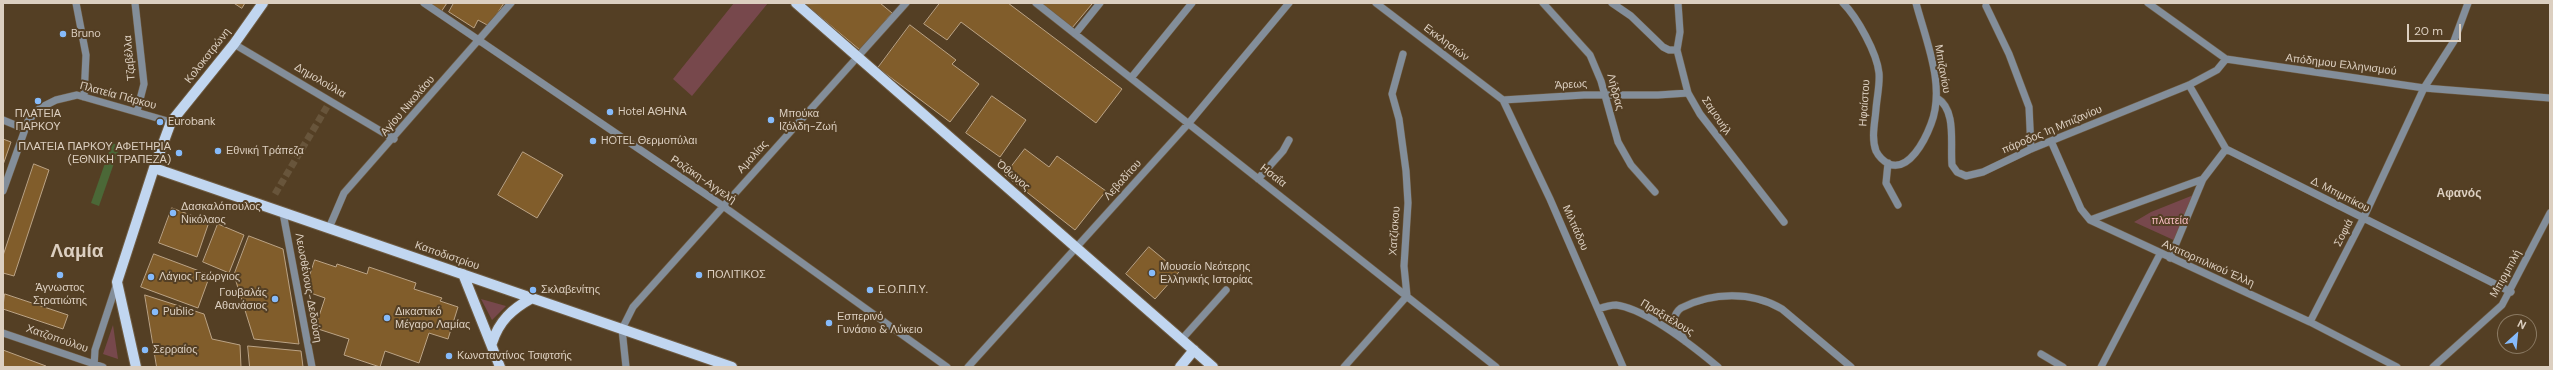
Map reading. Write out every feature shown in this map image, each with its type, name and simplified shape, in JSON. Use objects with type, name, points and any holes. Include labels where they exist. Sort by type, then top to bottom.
[{"type":"main road","name":"Κολοκοτρώνη","points":[[117,282],[154,168],[171,122],[234,44],[263,3]]},
{"type":"main road","name":"Όθωνος","points":[[796,3],[859,56],[1213,367]]},
{"type":"main road","name":"Καποδιστρίου","points":[[154,168],[622,329],[709,363],[732,367]]},
{"type":"main road","points":[[463,274],[492,343],[500,367]]},
{"type":"main road","points":[[117,282],[136,367]]},
{"type":"main road","points":[[492,343],[498,327],[510,312],[532,298]]},
{"type":"main road","points":[[1180,367],[1194,350]]},
{"type":"street","points":[[76,3],[86,55],[84,97]]},
{"type":"street","name":"Τζαβέλλα","points":[[135,3],[144,84],[137,111]]},
{"type":"street","name":"Ροζάκη-Αγγελή","points":[[424,3],[723,206],[947,367]]},
{"type":"street","name":"Αγίου Νικολάου","points":[[329,228],[344,193],[394,138],[511,3]]},
{"type":"street","name":"Αμαλίας","points":[[622,329],[633,307],[906,3]]},
{"type":"street","name":"Ησαΐα","points":[[1036,3],[1496,367]]},
{"type":"street","points":[[1075,34],[1100,3]]},
{"type":"street","points":[[1131,78],[1192,3]]},
{"type":"street","name":"Λεβαδίτου","points":[[968,367],[1188,124],[1289,3]]},
{"type":"street","name":"Εκκλησιών","points":[[1376,3],[1503,100]]},
{"type":"street","name":"Λήδρας","points":[[1543,3],[1590,55],[1605,95],[1618,142],[1631,165],[1655,192]]},
{"type":"street","points":[[1612,3],[1631,16],[1663,47],[1669,50],[1677,50]]},
{"type":"street","name":"Σαμουήλ","points":[[1678,3],[1680,32],[1677,50],[1688,93],[1704,120],[1784,222]]},
{"type":"street","name":"Ηφαίστου","points":[[1843,3],[1860,27],[1879,72],[1875,145],[1879,157],[1888,164]]},
{"type":"street","name":"Μπιζανίου","points":[[1888,164],[1904,163],[1914,153],[1931,126],[1937,98],[1932,64],[1916,3]]},
{"type":"street","name":"Απόδημου Ελληνισμού","points":[[2148,3],[2226,59],[2424,88],[2550,98]]},
{"type":"street","name":"Σοφιά","points":[[2310,322],[2364,219],[2424,88],[2454,41],[2468,3]]},
{"type":"street","points":[[1986,6],[2008,54],[2029,107],[2031,149]]},
{"type":"street","name":"Δημολούλια","points":[[234,44],[394,138]]},
{"type":"street","name":"Χατζίσκου","points":[[1402,54],[1395,75],[1392,94],[1402,134],[1408,195],[1404,266],[1407,296]]},
{"type":"street","name":"πάροδος 1η Μπιζανίου","points":[[1937,98],[1944,103],[1950,113],[1952,165],[1957,172],[1966,176],[1983,172],[2031,149],[2189,85],[2217,70],[2226,59]]},
{"type":"street","points":[[2170,258],[2203,179],[2226,149],[2189,85]]},
{"type":"street","name":"Άρεως","points":[[1503,100],[1688,93]]},
{"type":"street","name":"Πλατεία Πάρκου","points":[[3,192],[25,129],[33,115],[44,105],[71,95],[137,111],[171,122]]},
{"type":"street","name":"Μιλτιάδου","points":[[1503,100],[1550,199],[1623,367]]},
{"type":"street","points":[[3,120],[25,129]]},
{"type":"street","points":[[1258,179],[1283,151],[1289,140]]},
{"type":"street","points":[[2051,141],[2081,208],[2090,220],[2203,179]]},
{"type":"street","name":"Δ. Μπιμπίκου","points":[[2226,149],[2511,292]]},
{"type":"street","points":[[1888,164],[1886,183],[1898,205]]},
{"type":"street","name":"Λεωσθένους-Δεδούση","points":[[284,213],[312,367]]},
{"type":"street","name":"Μπιρμπιλή","points":[[2433,367],[2492,316],[2511,292],[2550,213]]},
{"type":"street","name":"Αντιτορπιλικού Έλλη","points":[[2090,220],[2160,254],[2310,322],[2397,367]]},
{"type":"street","points":[[2102,367],[2160,254]]},
{"type":"street","points":[[94,365],[95,350],[117,282]]},
{"type":"street","points":[[1182,339],[1226,290]]},
{"type":"street","points":[[1344,367],[1407,296]]},
{"type":"street","points":[[1685,341],[1674,320],[1676,313],[1681,308],[1728,296],[1750,296],[1770,302],[1782,310],[1851,367]]},
{"type":"street","name":"Πραξιτέλους","points":[[1598,309],[1613,305],[1628,308],[1685,341],[1718,367]]},
{"type":"street","points":[[622,329],[626,367]]},
{"type":"street","name":"Χατζοπούλου","points":[[3,333],[103,367]]},
{"type":"street","points":[[2041,354],[2063,367]]},
{"type":"green space","points":[[734,3],[768,3],[692,96],[673,79]]},
{"type":"green space","name":"πλατεία","points":[[2201,192],[2178,242],[2134,222],[2151,212]]},
{"type":"green space","points":[[481,299],[506,306],[492,320]]},
{"type":"green space","points":[[113,325],[118,359],[103,354]]},
{"type":"shaded area","points":[[112,143],[120,146],[99,206],[91,203]]},
{"type":"building","points":[[234,3],[245,3],[242,8]]},
{"type":"building","points":[[428,3],[447,3],[441,12]]},
{"type":"building","points":[[454,3],[504,3],[489,26],[478,20],[474,28],[449,12]]},
{"type":"building","points":[[880,3],[892,13],[860,50],[805,4]]},
{"type":"building","points":[[940,3],[1008,3],[1122,89],[1096,123],[961,22],[947,40],[924,24]]},
{"type":"building","points":[[1042,3],[1091,3],[1092,4],[1072,28]]},
{"type":"building","points":[[910,25],[956,60],[952,64],[979,84],[950,122],[878,68]]},
{"type":"building","points":[[992,96],[1026,120],[1000,157],[966,133]]},
{"type":"building","points":[[3,139],[11,142],[3,165]]},
{"type":"building","points":[[1025,149],[1049,167],[1057,156],[1106,191],[1075,230],[1005,175]]},
{"type":"building","points":[[523,152],[563,175],[537,218],[498,195]]},
{"type":"building","points":[[34,164],[49,170],[14,276],[3,273],[3,256]]},
{"type":"building","points":[[172,208],[209,222],[197,257],[159,243]]},
{"type":"building","points":[[218,224],[244,235],[229,273],[203,262]]},
{"type":"building","points":[[249,236],[283,249],[299,344],[254,339],[234,275]]},
{"type":"building","name":"Μουσείο Νεότερης Ελληνικής Ιστορίας","points":[[1149,247],[1179,272],[1155,299],[1126,274]]},
{"type":"building","points":[[154,254],[210,275],[198,308],[141,287]]},
{"type":"building","name":"Δικαστικό Μέγαρο Λαμίας","points":[[315,260],[336,267],[337,264],[367,274],[369,267],[416,283],[414,289],[442,298],[440,301],[458,307],[448,339],[429,333],[419,363],[385,351],[380,367],[344,355],[349,339],[315,328],[325,298],[305,291]]},
{"type":"building","points":[[5,294],[68,315],[63,329],[3,309]]},
{"type":"building","points":[[145,295],[204,314],[212,339],[240,345],[241,367],[157,367]]},
{"type":"building","points":[[248,346],[301,351],[303,367],[250,367]]},
{"type":"building","points":[[3,350],[46,366],[46,367],[3,367]]},
{"type":"tunnel","points":[[275,194],[331,100]]},
{"type":"place","name":"Bruno","points":[[63,34]]},
{"type":"place","name":"ΠΛΑΤΕΙΑ ΠΑΡΚΟΥ","points":[[38,101]]},
{"type":"place","name":"Hotel ΑΘΗΝΑ","points":[[610,112]]},
{"type":"place","name":"Μπούκα Ιζόλδη-Ζωή","points":[[771,120]]},
{"type":"place","name":"Eurobank","points":[[160,122]]},
{"type":"place","name":"HOTEL Θερμοπύλαι","points":[[593,141]]},
{"type":"place","name":"Εθνική Τράπεζα","points":[[218,151]]},
{"type":"place","name":"ΠΛΑΤΕΙΑ ΠΑΡΚΟΥ ΑΦΕΤΗΡΙΑ (ΕΘΝΙΚΗ ΤΡΑΠΕΖΑ)","points":[[179,153]]},
{"type":"place","name":"Δασκαλόπουλος Νικόλαος","points":[[173,213]]},
{"type":"place","name":"Μουσείο Νεότερης Ελληνικής Ιστορίας","points":[[1152,273]]},
{"type":"place","name":"Άγνωστος Στρατιώτης","points":[[60,275]]},
{"type":"place","name":"ΠΟΛΙΤΙΚΟΣ","points":[[699,275]]},
{"type":"place","name":"Λάγιος Γεώργιος","points":[[151,277]]},
{"type":"place","name":"Σκλαβενίτης","points":[[533,290]]},
{"type":"place","name":"Ε.Ο.Π.Π.Υ.","points":[[870,290]]},
{"type":"place","name":"Γουβαλάς Αθανάσιος","points":[[275,299]]},
{"type":"place","name":"Public","points":[[155,312]]},
{"type":"place","name":"Δικαστικό Μέγαρο Λαμίας","points":[[387,318]]},
{"type":"place","name":"Εσπερινό Γυνάσιο & Λύκειο","points":[[829,323]]},
{"type":"place","name":"Σερραίος","points":[[145,350]]},
{"type":"place","name":"Κωνσταντίνος Τσιφτσής","points":[[449,356]]},
{"type":"district","name":"Αφανός","points":[[2459,194]]},
{"type":"district","name":"Λαμία","points":[[77,252]]}]
